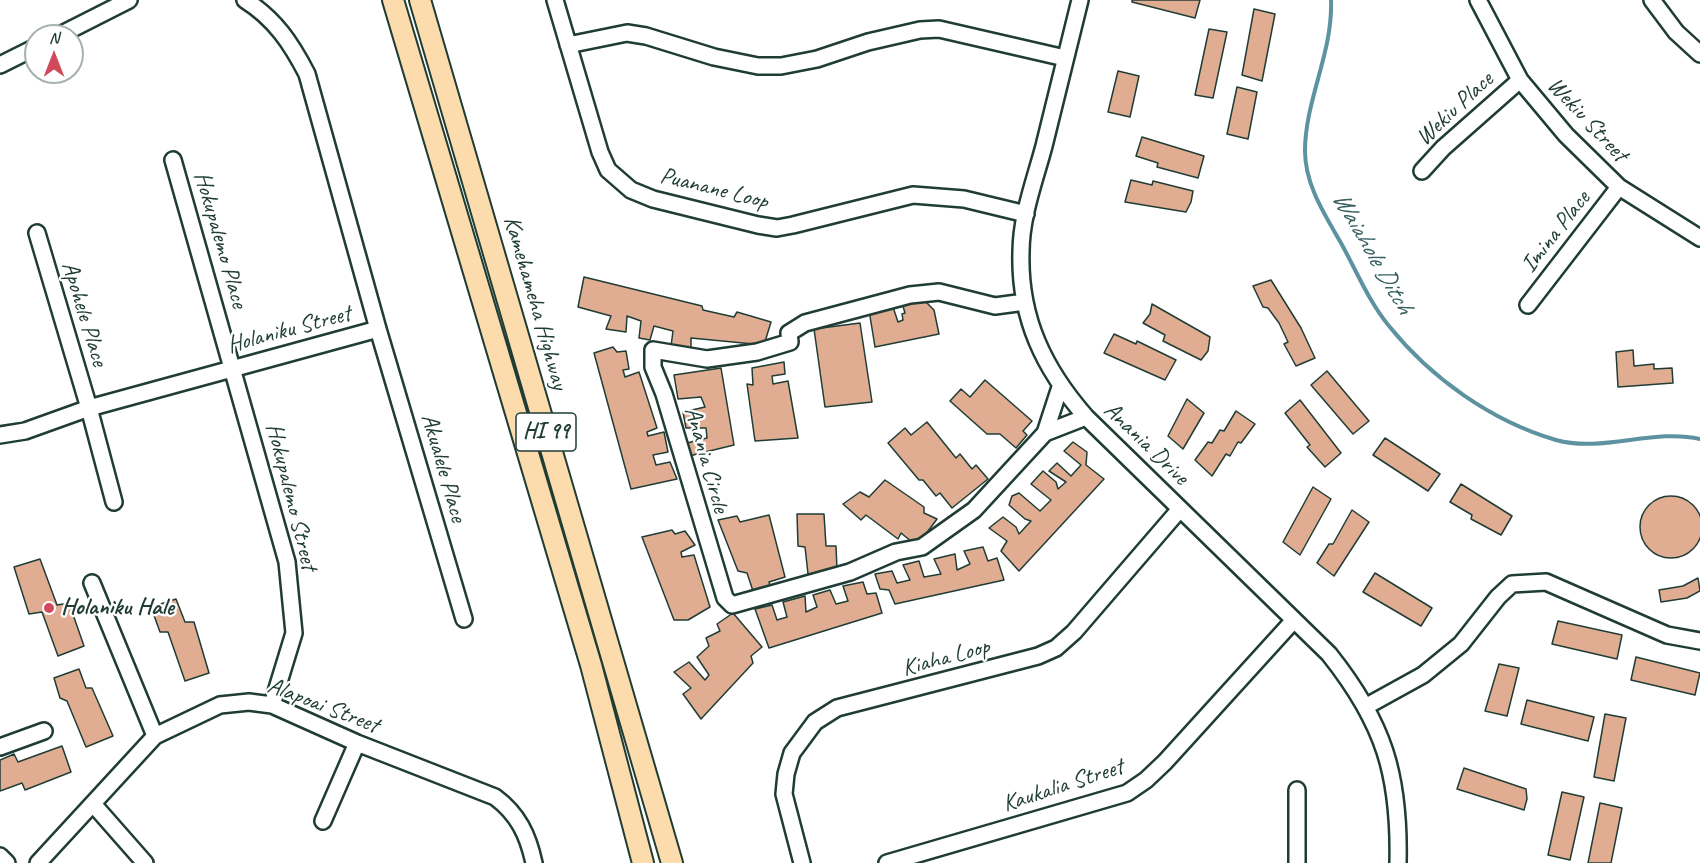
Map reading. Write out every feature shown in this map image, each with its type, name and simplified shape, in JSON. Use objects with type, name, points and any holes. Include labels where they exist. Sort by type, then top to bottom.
[{"type":"main road","name":"Kamehameha Highway","points":[[393,0],[591,665],[644,863]]},
{"type":"main road","name":"Kamehameha Highway","points":[[420,0],[672,863]]},
{"type":"street","points":[[82,24],[129,0]]},
{"type":"street","name":"Holaniku Street","points":[[0,435],[25,431],[89,408],[378,329],[307,74],[292,45],[267,14],[245,0]]},
{"type":"street","name":"Puanane Loop","points":[[555,0],[600,152],[608,170],[631,190],[653,199],[777,228],[913,195],[964,199],[1026,214]]},
{"type":"street","name":"Anania Drive","points":[[1080,0],[1026,214],[1020,251],[1025,302],[1040,351],[1060,387],[1086,417],[1329,654],[1350,681],[1384,747],[1394,782],[1398,863]]},
{"type":"street","name":"Wekiu Street","points":[[1478,0],[1520,80],[1566,135],[1619,187],[1700,238]]},
{"type":"street","points":[[1652,0],[1676,32],[1700,54]]},
{"type":"street","points":[[568,45],[627,33],[646,36],[714,57],[758,66],[781,66],[817,59],[868,42],[920,30],[939,29],[1065,58]]},
{"type":"street","points":[[0,65],[24,53]]},
{"type":"street","name":"Wekiu Place","points":[[1422,171],[1443,148],[1520,80]]},
{"type":"street","name":"Hokupalemo Place","points":[[173,160],[234,369]]},
{"type":"street","name":"Imina Place","points":[[1528,305],[1619,187]]},
{"type":"street","name":"Apohele Place","points":[[37,233],[89,408],[114,502]]},
{"type":"street","name":"Anania Circle","points":[[1025,302],[995,306],[939,292],[910,295],[805,323],[789,333],[790,342],[757,352],[707,359],[652,350],[652,367],[664,394],[725,598],[732,604],[850,572],[896,552],[922,547],[974,510],[1045,433],[1060,387]]},
{"type":"street","name":"Akualele Place","points":[[378,329],[464,619]]},
{"type":"street","name":"Hokupalemo Street","points":[[234,369],[287,562],[294,633],[272,705]]},
{"type":"street","name":"Anania Circle","points":[[1045,433],[1086,417]]},
{"type":"street","name":"Kiaha Loop","points":[[802,863],[784,794],[786,774],[792,753],[816,722],[837,708],[958,679],[1038,656],[1056,648],[1074,632],[1180,509]]},
{"type":"street","points":[[1365,707],[1423,675],[1461,644],[1498,597],[1512,584],[1546,582],[1667,635],[1700,641]]},
{"type":"street","points":[[92,583],[154,736]]},
{"type":"street","name":"Kaukalia Street","points":[[887,863],[1127,793],[1146,780],[1165,762],[1294,620]]},
{"type":"street","name":"Alapoai Street","points":[[39,863],[94,805],[154,736],[220,705],[249,702],[272,705],[357,743],[495,796],[509,808],[527,835],[534,863]]},
{"type":"street","points":[[0,747],[44,731]]},
{"type":"street","points":[[323,821],[357,743]]},
{"type":"street","points":[[1297,790],[1298,863]]},
{"type":"street","points":[[94,805],[145,863]]},
{"type":"street","points":[[0,856],[7,863]]},
{"type":"building","points":[[1132,0],[1200,0],[1195,18],[1132,2]]},
{"type":"building","points":[[1254,9],[1275,14],[1262,81],[1242,75]]},
{"type":"building","points":[[1209,29],[1227,32],[1213,98],[1195,95]]},
{"type":"building","points":[[1118,71],[1139,76],[1130,117],[1108,112]]},
{"type":"building","points":[[1237,87],[1257,92],[1248,139],[1227,134]]},
{"type":"building","points":[[1142,137],[1204,156],[1198,178],[1157,167],[1158,163],[1136,156]]},
{"type":"building","points":[[1131,180],[1152,185],[1153,181],[1193,191],[1191,202],[1186,212],[1125,202]]},
{"type":"building","points":[[584,277],[702,306],[703,310],[734,317],[737,312],[771,322],[764,345],[691,338],[691,351],[671,346],[673,331],[654,326],[650,340],[639,338],[641,321],[627,316],[626,332],[606,329],[611,316],[578,307]]},
{"type":"building","points":[[1271,280],[1301,328],[1315,358],[1296,366],[1284,344],[1288,342],[1279,323],[1268,308],[1263,307],[1253,286]]},
{"type":"building","points":[[923,299],[934,310],[939,334],[875,347],[869,310],[893,307],[898,322],[903,320],[902,314],[905,313],[902,303]]},
{"type":"building","points":[[1152,304],[1210,337],[1208,351],[1201,360],[1163,341],[1165,335],[1143,323],[1150,314]]},
{"type":"building","points":[[860,323],[872,402],[825,407],[814,329]]},
{"type":"building","points":[[1114,334],[1136,344],[1137,341],[1176,360],[1165,380],[1104,353]]},
{"type":"building","points":[[613,347],[617,352],[626,351],[629,369],[623,370],[625,377],[639,372],[657,428],[647,432],[648,436],[664,432],[668,452],[653,455],[656,465],[670,462],[677,479],[631,489],[594,353]]},
{"type":"building","points":[[1633,350],[1634,366],[1654,364],[1654,369],[1672,368],[1673,383],[1618,387],[1616,352]]},
{"type":"building","points":[[784,362],[785,374],[772,376],[773,384],[788,381],[798,438],[755,441],[747,384],[753,385],[752,368]]},
{"type":"building","points":[[721,368],[734,445],[689,456],[687,443],[707,438],[706,428],[686,428],[683,412],[705,407],[701,397],[678,399],[674,375]]},
{"type":"building","points":[[1327,371],[1369,421],[1353,434],[1311,385]]},
{"type":"building","points":[[985,380],[1032,421],[1023,431],[1027,435],[1016,448],[1000,434],[987,434],[950,401],[961,389],[970,397]]},
{"type":"building","points":[[1187,399],[1204,413],[1183,449],[1168,436]]},
{"type":"building","points":[[1300,400],[1341,453],[1325,467],[1307,447],[1310,445],[1285,413]]},
{"type":"building","points":[[1236,411],[1255,424],[1241,443],[1238,442],[1230,456],[1226,454],[1212,476],[1195,460],[1208,442],[1212,443],[1220,430],[1224,431]]},
{"type":"building","points":[[927,422],[956,458],[960,454],[972,469],[976,465],[988,479],[952,508],[940,493],[936,496],[923,480],[919,480],[888,443],[905,428],[911,435]]},
{"type":"building","points":[[1385,438],[1440,474],[1428,491],[1373,455]]},
{"type":"building","points":[[1073,442],[1087,452],[1086,465],[1104,479],[1019,571],[1001,551],[1007,541],[989,528],[1003,517],[1016,527],[1019,534],[1031,521],[1025,519],[1009,505],[1012,496],[1019,493],[1040,511],[1051,500],[1031,484],[1043,471],[1056,482],[1058,489],[1066,482],[1049,471],[1057,463],[1071,476],[1081,465],[1064,451]]},
{"type":"building","points":[[885,480],[924,507],[924,513],[937,519],[917,546],[901,533],[898,539],[866,515],[861,520],[843,504],[860,492],[869,497]]},
{"type":"building","points":[[1461,484],[1512,516],[1501,535],[1471,519],[1472,515],[1450,502]]},
{"type":"building","points":[[1313,487],[1331,499],[1300,555],[1283,542]]},
{"type":"building","points":[[1665,496],[1677,496],[1693,505],[1700,515],[1702,527],[1700,539],[1693,549],[1677,558],[1665,558],[1654,553],[1645,544],[1640,533],[1640,521],[1645,510],[1654,501]]},
{"type":"building","points":[[1352,510],[1369,522],[1334,576],[1317,563],[1329,544],[1333,544]]},
{"type":"building","points":[[797,514],[824,514],[826,546],[836,546],[837,570],[820,576],[808,574],[805,547],[798,546]]},
{"type":"building","points":[[769,515],[785,577],[769,582],[771,588],[753,591],[747,573],[738,571],[718,520],[737,516],[740,522]]},
{"type":"building","points":[[672,530],[675,534],[685,531],[695,545],[681,552],[682,557],[694,555],[710,607],[688,620],[674,620],[642,537]]},
{"type":"building","points":[[983,547],[988,561],[997,558],[1004,580],[895,604],[889,590],[880,589],[875,574],[892,571],[897,583],[910,580],[903,565],[919,561],[924,577],[941,574],[934,559],[955,554],[957,570],[970,564],[964,551]]},
{"type":"building","name":"Holaniku Hale","points":[[40,559],[57,605],[69,603],[84,646],[58,656],[42,612],[29,614],[14,567]]},
{"type":"building","points":[[1375,573],[1432,608],[1421,626],[1363,592]]},
{"type":"building","points":[[1698,578],[1700,591],[1687,598],[1661,602],[1659,590],[1683,586]]},
{"type":"building","points":[[863,582],[867,594],[876,593],[882,613],[769,648],[755,609],[772,605],[777,620],[787,617],[783,602],[805,596],[806,612],[817,607],[813,595],[830,590],[836,604],[848,601],[843,586]]},
{"type":"building","name":"Holaniku Hale","points":[[176,599],[185,622],[194,622],[209,673],[185,681],[168,632],[160,632],[151,607]]},
{"type":"building","points":[[733,613],[762,647],[751,656],[753,663],[701,719],[683,694],[691,688],[674,672],[689,662],[705,680],[709,675],[697,657],[709,646],[706,638],[720,631],[717,624]]},
{"type":"building","points":[[1558,621],[1622,635],[1617,659],[1552,644]]},
{"type":"building","points":[[1636,657],[1700,673],[1695,695],[1631,680]]},
{"type":"building","points":[[1499,664],[1519,668],[1507,716],[1485,711]]},
{"type":"building","name":"Holaniku Hale","points":[[79,669],[86,688],[92,688],[113,736],[86,747],[67,701],[60,698],[54,678]]},
{"type":"building","points":[[1527,700],[1594,717],[1588,741],[1521,724]]},
{"type":"building","points":[[1605,714],[1626,718],[1614,781],[1594,777]]},
{"type":"building","points":[[62,746],[71,772],[25,790],[22,783],[0,791],[0,760],[14,754],[18,762]]},
{"type":"building","points":[[1464,768],[1526,789],[1527,799],[1524,810],[1457,789]]},
{"type":"building","points":[[1562,792],[1584,797],[1570,860],[1548,855]]},
{"type":"building","points":[[1600,803],[1622,808],[1611,863],[1588,863]]},
{"type":"waterway","name":"Waiahole Ditch","points":[[1331,0],[1328,39],[1306,132],[1305,151],[1308,176],[1323,211],[1369,296],[1389,326],[1443,380],[1486,409],[1532,432],[1556,440],[1592,444],[1664,436],[1700,439]]},
{"type":"place","name":"Holaniku Hale","points":[[49,608]]}]
